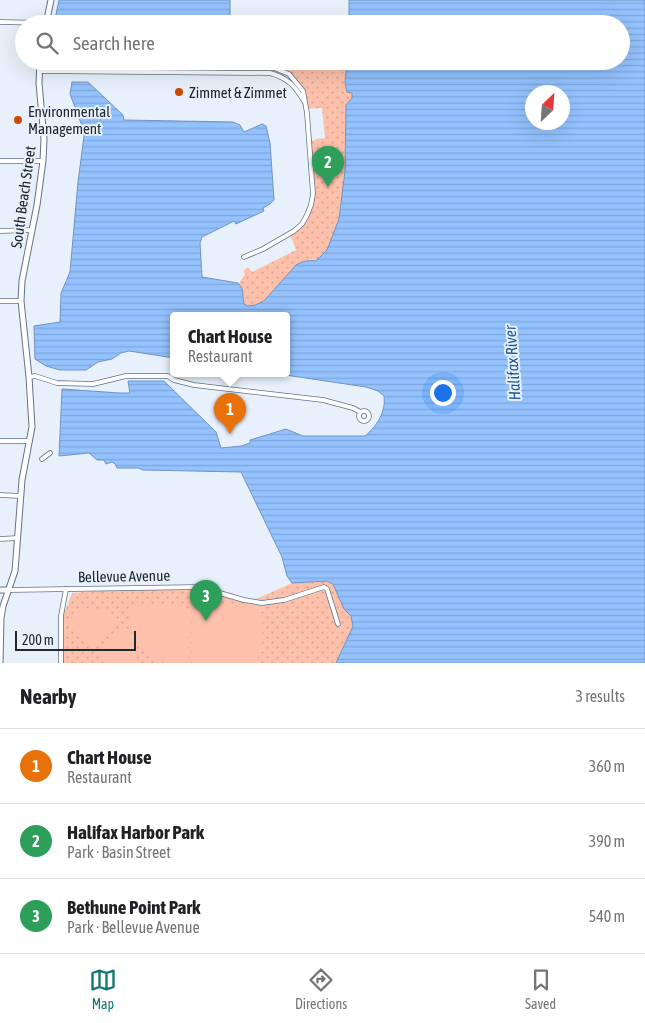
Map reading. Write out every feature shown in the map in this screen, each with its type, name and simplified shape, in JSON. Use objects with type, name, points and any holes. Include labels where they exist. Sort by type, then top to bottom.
[{"type":"street","points":[[48,15],[51,0]]},
{"type":"street","points":[[0,22],[15,23]]},
{"type":"street","points":[[244,257],[294,231],[302,224],[311,205],[313,194],[307,113],[303,91],[289,74],[281,70]]},
{"type":"street","points":[[39,71],[263,73],[279,75],[286,79],[293,85],[305,103]]},
{"type":"street","name":"South Beach Street","points":[[0,663],[1,618],[15,570],[22,480],[32,427],[21,301],[22,281],[43,161],[44,139],[39,71]]},
{"type":"street","points":[[0,161],[43,161]]},
{"type":"street","points":[[0,231],[32,230]]},
{"type":"street","points":[[0,301],[21,301]]},
{"type":"street","points":[[29,377],[35,376],[57,383],[93,384],[126,376],[168,376],[174,380],[194,385],[323,400],[353,408],[360,412]]},
{"type":"street","points":[[0,441],[29,442]]},
{"type":"street","points":[[42,459],[50,453]]},
{"type":"street","points":[[0,495],[21,496]]},
{"type":"street","points":[[0,539],[18,538]]},
{"type":"street","name":"Bellevue Avenue","points":[[0,590],[199,587],[244,600],[262,603],[284,600],[324,587],[327,589],[338,624]]},
{"type":"street","points":[[61,663],[61,616],[66,589]]},
{"type":"shaded area","points":[[277,70],[346,70],[345,83],[352,93],[352,98],[346,105],[345,171],[339,219],[327,250],[316,261],[264,301],[249,305],[244,304],[242,288],[239,283],[245,274],[243,271],[249,268],[252,272],[296,250],[290,234],[302,224],[313,194],[310,142],[325,138],[322,108],[306,109],[303,91],[289,74]]},
{"type":"shaded area","points":[[327,581],[333,584],[344,609],[351,616],[353,626],[336,663],[61,663],[61,616],[72,593],[136,588],[199,587],[252,601],[292,583]]},
{"type":"shaded area","points":[[184,606],[189,610],[188,663],[161,662],[153,658],[140,647],[132,632],[129,607]]},
{"type":"shaded area","points":[[196,606],[260,606],[263,628],[262,642],[255,663],[192,663],[192,610]]},
{"type":"shaded area","points":[[90,608],[113,615],[119,621],[94,647],[89,646],[66,622],[73,614]]},
{"type":"shaded area","points":[[124,626],[136,643],[136,663],[106,663],[99,656],[99,650]]},
{"type":"water","points":[[59,0],[230,0],[230,15],[56,15]]},
{"type":"water","name":"Halifax River","points":[[349,0],[645,0],[645,663],[336,663],[353,626],[351,616],[344,609],[333,584],[327,581],[292,583],[287,576],[282,557],[241,472],[117,468],[112,462],[106,464],[104,460],[97,460],[89,453],[59,456],[62,389],[130,393],[128,381],[164,381],[216,432],[221,448],[241,446],[250,443],[250,440],[286,429],[303,436],[365,436],[373,428],[384,408],[384,396],[378,391],[366,387],[290,376],[290,312],[170,312],[170,357],[129,351],[121,353],[112,359],[98,362],[86,370],[60,370],[46,366],[35,359],[34,326],[60,322],[61,293],[70,272],[84,136],[70,94],[72,82],[88,82],[123,115],[124,120],[233,122],[240,125],[244,132],[262,124],[266,126],[270,143],[274,200],[263,208],[264,211],[236,224],[234,221],[202,237],[200,243],[202,277],[238,283],[242,288],[244,304],[248,306],[264,301],[296,265],[306,261],[316,261],[327,250],[339,219],[345,171],[346,105],[352,98],[352,93],[347,92],[345,83],[346,70],[630,70],[630,15],[349,15]]},
{"type":"place","name":"Zimmet & Zimmet","points":[[179,92]]},
{"type":"place","name":"Environmental Management","points":[[18,120]]},
{"type":"place","name":"Halifax Harbor Park","points":[[328,187]]},
{"type":"place","name":"Chart House","points":[[230,434]]},
{"type":"place","name":"Bethune Point Park","points":[[206,621]]}]
